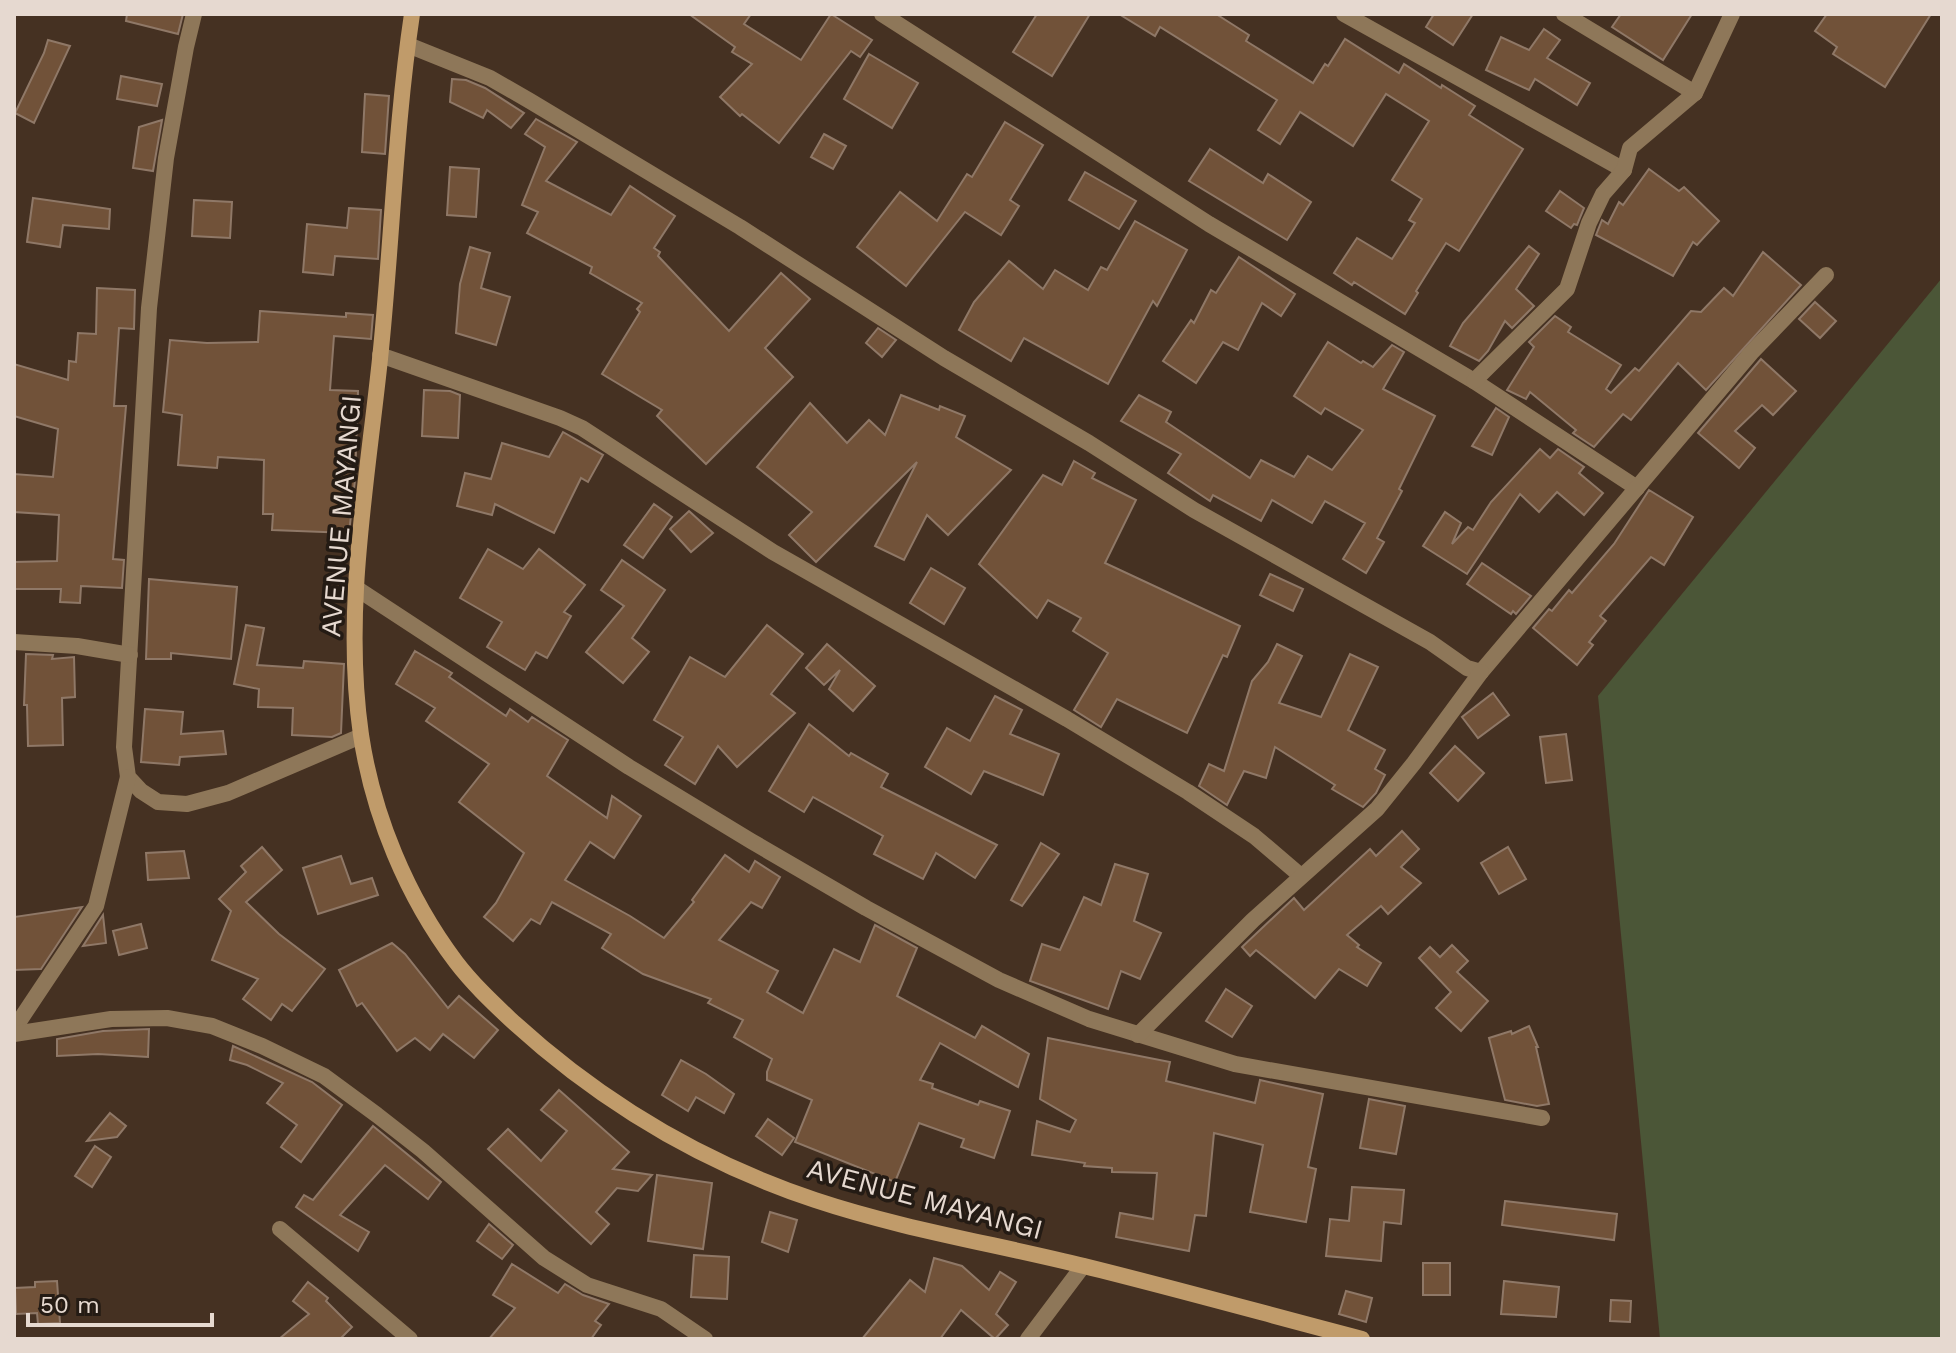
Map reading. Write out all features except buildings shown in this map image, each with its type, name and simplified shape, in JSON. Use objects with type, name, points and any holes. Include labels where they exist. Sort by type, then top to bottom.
[{"type":"street","points":[[14,1031],[96,906],[128,777],[124,747],[149,308],[166,158],[194,14]]},
{"type":"street","name":"AVENUE MAYANGI","points":[[412,14],[398,125],[391,251],[356,588],[355,635],[361,736],[390,845],[435,931],[457,963],[485,995],[533,1040],[576,1074],[664,1134],[740,1172],[814,1200],[875,1218],[1083,1266],[1362,1339]]},
{"type":"street","points":[[882,14],[1209,224],[1474,381],[1637,488]]},
{"type":"street","points":[[1344,14],[1624,170]]},
{"type":"street","points":[[1564,14],[1695,93]]},
{"type":"street","points":[[1474,381],[1567,289],[1589,223],[1603,194],[1624,170],[1630,148],[1695,93],[1732,14]]},
{"type":"street","points":[[408,45],[490,78],[530,101],[740,227],[944,358],[1089,443],[1194,510],[1430,642],[1467,668],[1481,672]]},
{"type":"street","points":[[1138,1035],[1193,977],[1377,809],[1481,672],[1751,353],[1826,275]]},
{"type":"street","points":[[380,355],[582,428],[773,552],[1067,719],[1188,792],[1254,836],[1301,876]]},
{"type":"street","points":[[356,588],[629,767],[866,908],[999,980],[1089,1019],[1235,1064],[1542,1118]]},
{"type":"street","points":[[14,642],[77,646],[130,655]]},
{"type":"street","points":[[128,777],[141,791],[158,802],[187,804],[228,793],[361,736]]},
{"type":"street","points":[[14,1031],[111,1019],[167,1018],[212,1026],[262,1046],[324,1076],[377,1115],[423,1151],[544,1258],[587,1285],[661,1309],[705,1339]]},
{"type":"street","points":[[280,1229],[410,1339]]},
{"type":"street","points":[[1028,1339],[1083,1266]]},
{"type":"green space","points":[[1942,278],[1942,1339],[1660,1339],[1598,696]]}]
